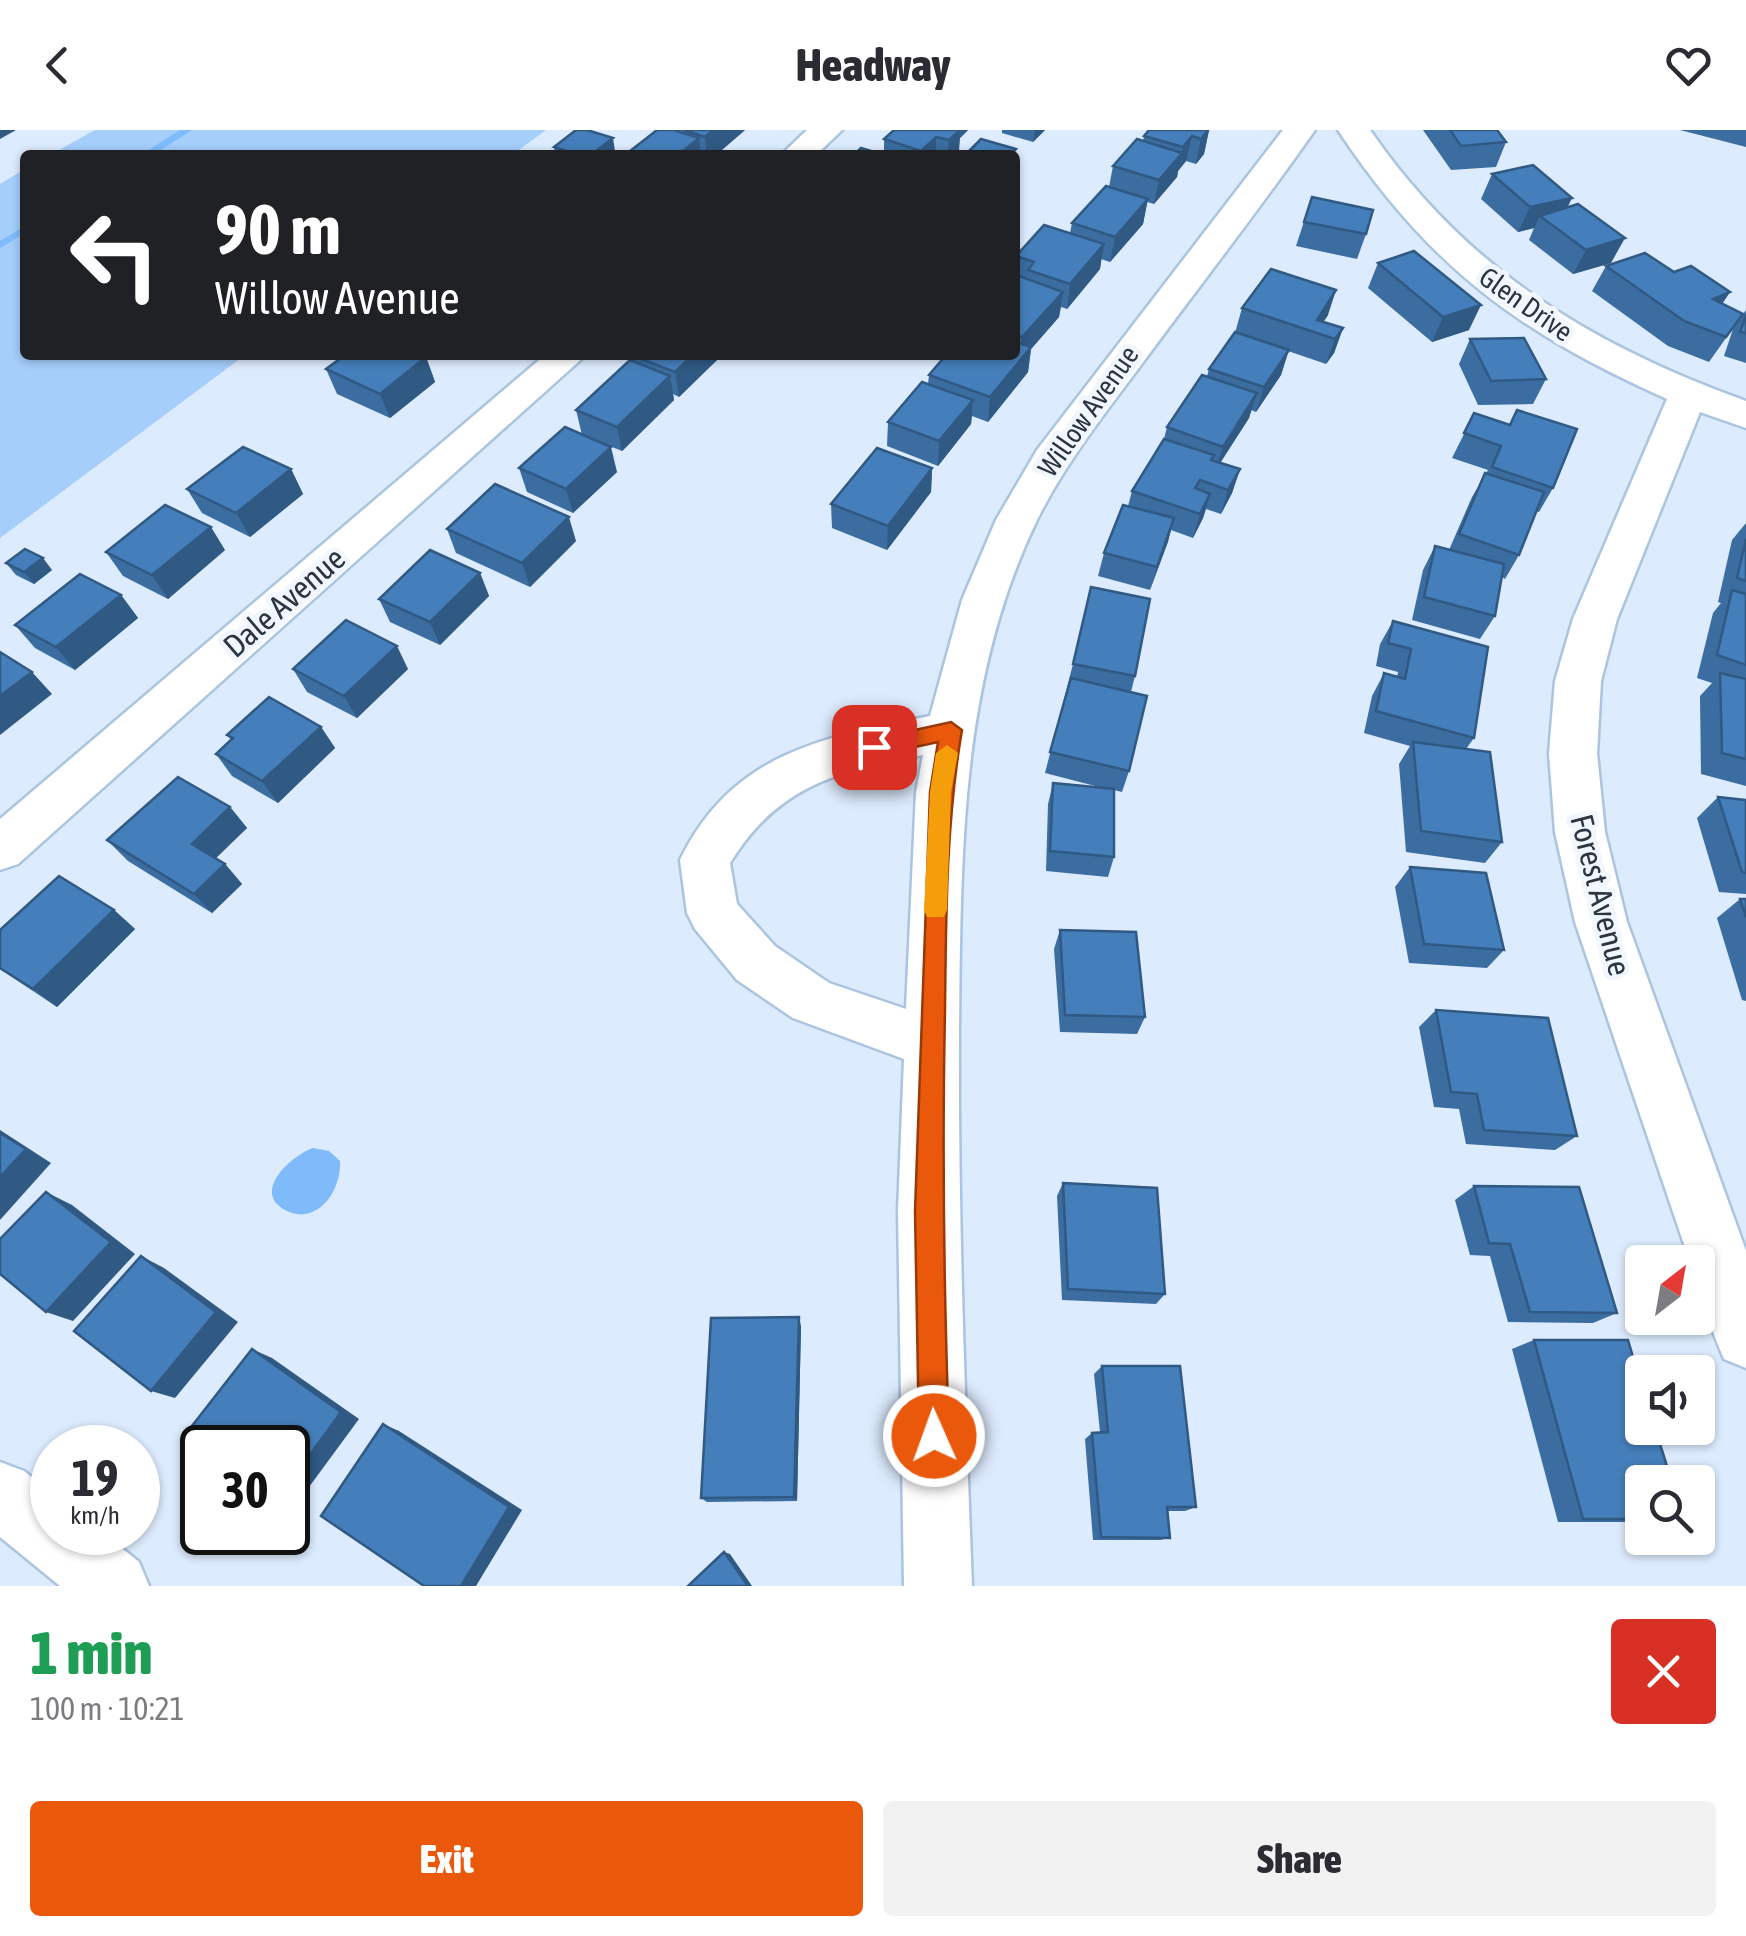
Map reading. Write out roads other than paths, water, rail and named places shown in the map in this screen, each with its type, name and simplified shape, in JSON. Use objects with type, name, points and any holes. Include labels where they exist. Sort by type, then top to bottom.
[{"type":"street","points":[[803,150],[826,130]]},
{"type":"street","name":"Willow Avenue","points":[[938,1586],[928,1211],[940,792],[951,730],[984,600],[1017,520],[1057,450],[1299,130]]},
{"type":"street","name":"Glen Drive","points":[[1354,130],[1396,188],[1451,248],[1536,316],[1596,351],[1688,394],[1746,414]]},
{"type":"street","name":"Dale Avenue","points":[[0,850],[562,360]]},
{"type":"street","name":"Forest Avenue","points":[[1688,394],[1594,619],[1578,681],[1573,753],[1580,832],[1601,922],[1746,1338]]},
{"type":"street","points":[[932,1044],[812,1002],[756,962],[713,913],[706,860],[739,810],[782,775],[836,756],[951,730]]},
{"type":"street","points":[[0,1495],[115,1586]]},
{"type":"waterway","points":[[154,150],[187,130]]},
{"type":"waterway","points":[[0,245],[20,232]]}]
